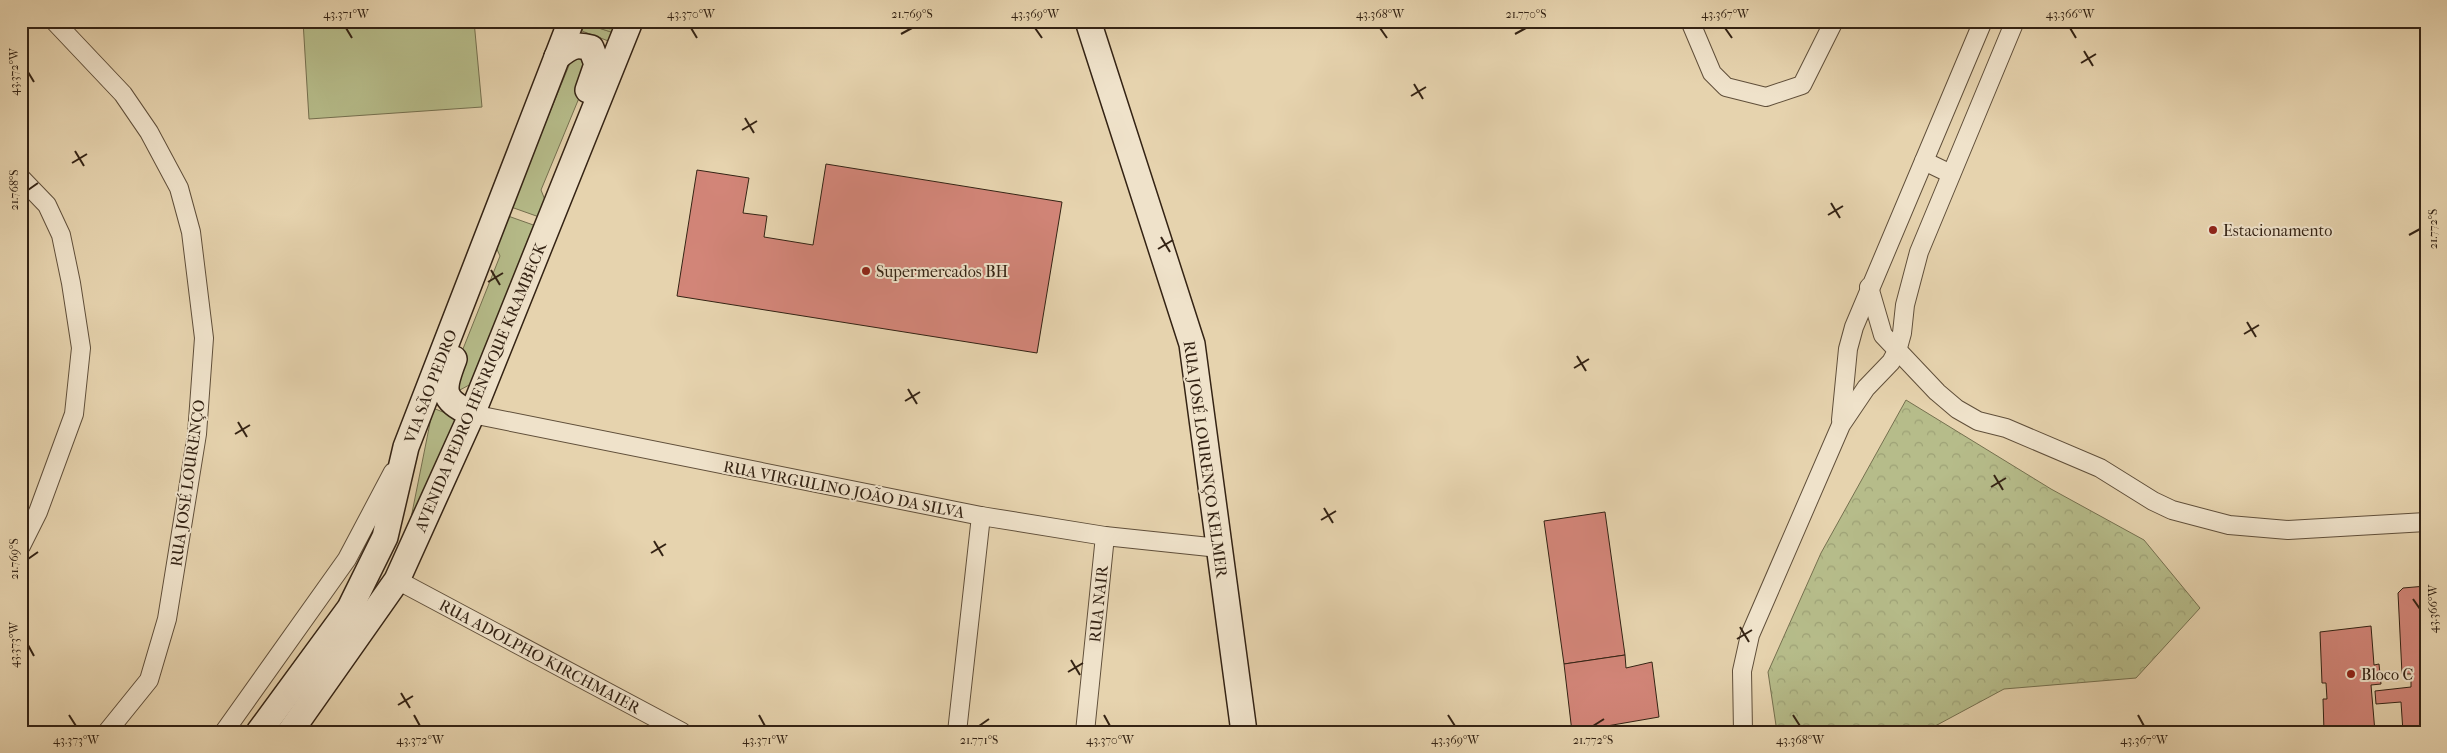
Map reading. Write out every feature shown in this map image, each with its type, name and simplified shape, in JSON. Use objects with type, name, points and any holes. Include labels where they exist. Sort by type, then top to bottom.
[{"type":"main road","name":"VIA SÃO PEDRO","points":[[260,732],[350,608],[385,536],[406,447],[571,21]]},
{"type":"main road","name":"AVENIDA PEDRO HENRIQUE KRAMBECK","points":[[290,732],[397,580],[472,414],[630,21]]},
{"type":"main road","name":"RUA JOSÉ LOURENÇO KELMER","points":[[1091,26],[1192,344],[1244,732]]},
{"type":"main road","points":[[557,57],[579,44],[591,48],[598,64],[552,189],[558,200]]},
{"type":"main road","points":[[472,414],[449,401],[444,384],[490,260],[484,244]]},
{"type":"street","name":"RUA JOSÉ LOURENÇO","points":[[54,21],[123,94],[149,132],[179,188],[191,232],[204,338],[197,434],[167,619],[149,680],[107,732]]},
{"type":"street","points":[[1690,21],[1712,73],[1726,87],[1766,97],[1802,85],[1834,21]]},
{"type":"street","points":[[1841,425],[1848,349],[1854,326],[1983,21]]},
{"type":"street","points":[[1743,732],[1742,671],[1750,635],[1841,425],[1866,388],[1891,362],[1897,352],[1902,332],[1905,305],[1919,252],[2015,21]]},
{"type":"street","points":[[1924,161],[1951,174]]},
{"type":"street","points":[[21,178],[46,206],[61,235],[72,283],[81,348],[74,414],[38,512],[21,546]]},
{"type":"street","points":[[1870,287],[1883,335],[1897,352],[1957,409],[1978,420],[2006,428],[2100,468],[2153,501],[2172,510],[2229,525],[2288,530],[2426,522]]},
{"type":"street","name":"RUA VIRGULINO JOÃO DA SILVA","points":[[472,414],[981,516],[1106,536],[1219,548]]},
{"type":"street","points":[[224,732],[347,559],[406,447]]},
{"type":"street","points":[[957,732],[981,516]]},
{"type":"street","name":"RUA NAIR","points":[[1085,732],[1106,536]]},
{"type":"street","name":"RUA ADOLPHO KIRCHMAIER","points":[[397,580],[682,732]]},
{"type":"green space","points":[[303,21],[474,21],[482,107],[309,119]]},
{"type":"green space","points":[[587,21],[619,21],[614,33],[586,24]]},
{"type":"green space","points":[[585,23],[614,33],[611,42],[582,31]]},
{"type":"green space","points":[[578,57],[583,58],[591,69],[541,190],[547,205],[542,218],[511,207],[570,63]]},
{"type":"green space","points":[[508,216],[539,227],[471,384],[458,391],[451,379],[500,256],[495,245]]},
{"type":"green space","points":[[1906,400],[2051,489],[2144,540],[2200,608],[2136,678],[2004,689],[1924,732],[1777,732],[1768,672],[1821,553]]},
{"type":"green space","points":[[433,408],[460,419],[407,538]]},
{"type":"building","name":"Supermercados BH","points":[[826,164],[1062,202],[1037,353],[677,296],[697,170],[749,178],[743,213],[767,216],[764,237],[813,245]]},
{"type":"building","points":[[1605,512],[1625,655],[1564,664],[1544,521]]},
{"type":"building","points":[[2422,525],[2426,525],[2426,578],[2424,578],[2421,557]]},
{"type":"building","points":[[2426,586],[2426,732],[2403,732],[2401,702],[2376,704],[2375,691],[2411,687],[2411,674],[2402,674],[2398,593],[2403,588]]},
{"type":"building","name":"Bloco C","points":[[2371,626],[2374,665],[2379,664],[2381,684],[2371,685],[2375,732],[2324,732],[2323,699],[2327,699],[2326,683],[2322,683],[2320,632]]},
{"type":"building","points":[[1625,655],[1626,668],[1652,662],[1659,717],[1572,732],[1564,664]]},
{"type":"place","name":"Estacionamento","points":[[2213,230]]},
{"type":"place","name":"Supermercados BH","points":[[866,271]]},
{"type":"place","name":"Bloco C","points":[[2351,674]]}]
